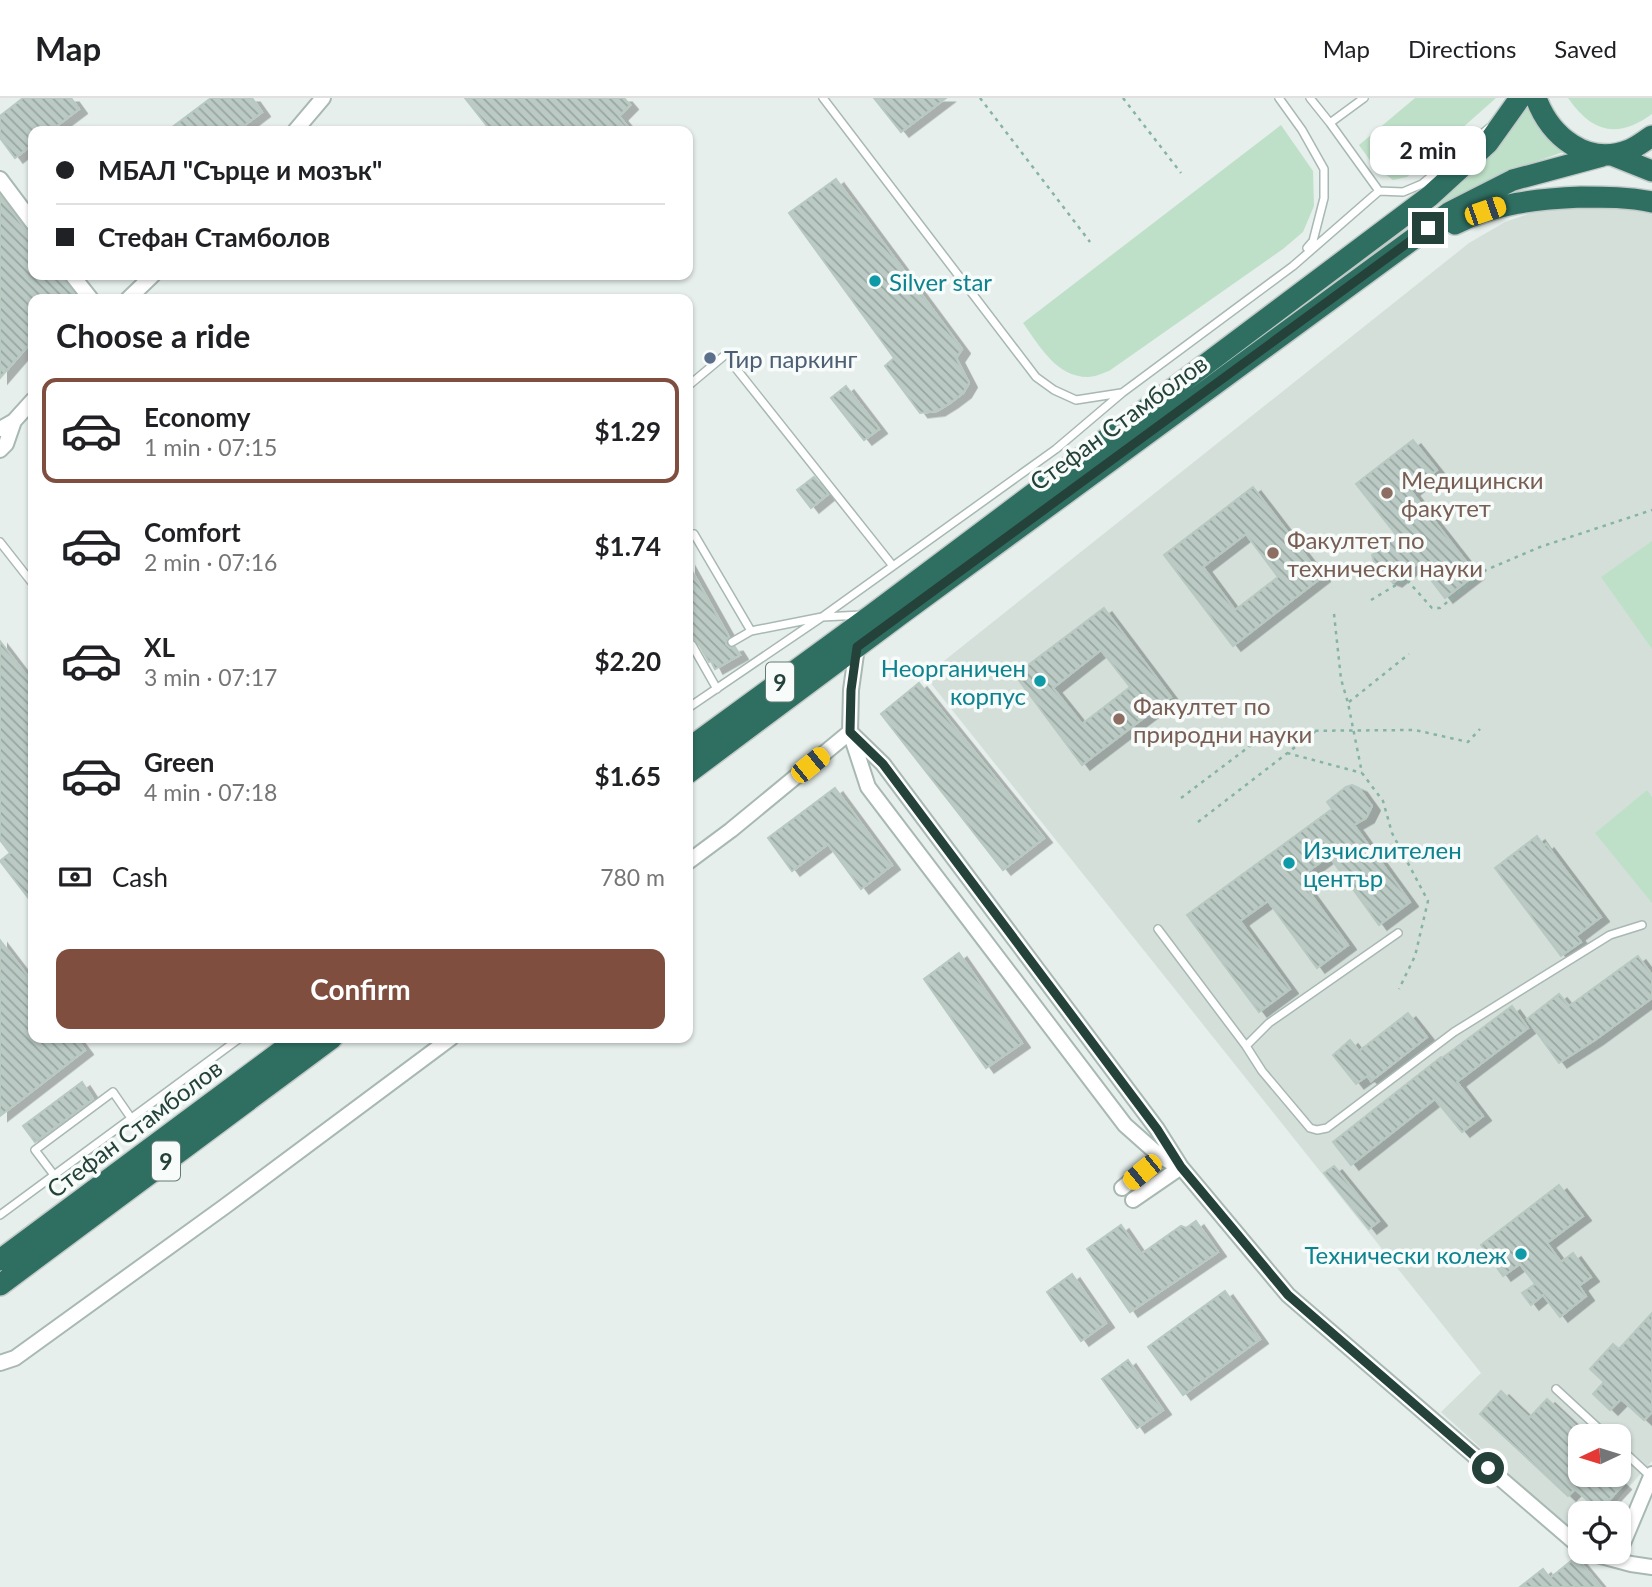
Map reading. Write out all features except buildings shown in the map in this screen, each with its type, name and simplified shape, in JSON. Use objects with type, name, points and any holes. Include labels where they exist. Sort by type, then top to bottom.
[{"type":"highway","points":[[1536,98],[1545,118],[1566,142],[1587,153],[1607,155],[1652,172]]},
{"type":"highway","name":"Стефан Стамболов","points":[[693,745],[873,614],[1430,196],[1488,143],[1517,103]]},
{"type":"highway","name":"Стефан Стамболов","points":[[693,769],[1450,212],[1513,180],[1626,152],[1652,136]]},
{"type":"highway","name":"9","points":[[1384,260],[1468,218],[1502,205],[1541,199],[1606,197],[1652,202]]},
{"type":"highway","name":"Стефан Стамболов","points":[[0,1259],[292,1043]]},
{"type":"highway","name":"Стефан Стамболов","points":[[0,1285],[325,1043]]},
{"type":"street","points":[[299,126],[323,98]]},
{"type":"street","points":[[0,178],[28,216]]},
{"type":"street","points":[[76,280],[87,294]]},
{"type":"street","points":[[133,294],[148,280]]},
{"type":"street","points":[[0,429],[13,421],[28,405]]},
{"type":"street","points":[[0,450],[6,444],[13,421]]},
{"type":"street","points":[[857,647],[851,690],[850,732],[868,788],[1125,1125],[1181,1167],[1288,1295],[1568,1537]]},
{"type":"street","points":[[693,858],[850,732]]},
{"type":"street","points":[[850,732],[883,764],[1157,1129],[1165,1153]]},
{"type":"street","points":[[0,1363],[15,1358],[444,1043]]},
{"type":"street","points":[[1122,1188],[1165,1153]]},
{"type":"street","points":[[1133,1200],[1181,1167]]},
{"type":"street","points":[[1631,1524],[1651,1475]]},
{"type":"street","points":[[1631,1564],[1652,1567]]},
{"type":"lane","points":[[823,98],[1037,377],[1054,390],[1076,400],[1122,393]]},
{"type":"lane","points":[[1310,98],[1379,191]]},
{"type":"lane","points":[[1330,123],[1364,98]]},
{"type":"lane","points":[[1279,99],[1303,130],[1324,169],[1324,198],[1313,241],[1293,266]]},
{"type":"lane","points":[[693,705],[822,617],[1056,449],[1122,393],[1293,266],[1379,191],[1403,192],[1422,184],[1517,103]]},
{"type":"lane","points":[[693,382],[725,355]]},
{"type":"lane","points":[[734,366],[893,566]]},
{"type":"lane","points":[[693,535],[751,631]]},
{"type":"lane","points":[[0,542],[28,578]]},
{"type":"lane","points":[[732,642],[751,631],[822,617],[873,614]]},
{"type":"lane","points":[[693,646],[704,658],[717,690]]},
{"type":"lane","points":[[1158,929],[1247,1046],[1262,1071],[1310,1128],[1317,1130],[1327,1128],[1454,1031],[1611,935],[1642,926]]},
{"type":"lane","points":[[1247,1046],[1269,1023],[1398,933]]},
{"type":"lane","points":[[0,1215],[233,1043]]},
{"type":"lane","points":[[54,1175],[35,1150],[113,1092],[131,1118]]},
{"type":"lane","points":[[1556,1389],[1594,1424]]},
{"type":"lane","points":[[1631,1458],[1651,1475]]},
{"type":"path","points":[[980,98],[1090,242]]},
{"type":"path","points":[[1124,98],[1181,173]]},
{"type":"path","points":[[1371,600],[1406,579],[1432,608],[1440,608],[1486,570],[1540,547],[1652,510]]},
{"type":"path","points":[[1334,614],[1341,679],[1362,774],[1384,801],[1392,833],[1428,901],[1415,956],[1399,989]]},
{"type":"path","points":[[1348,703],[1409,654]]},
{"type":"path","points":[[1181,797],[1250,746],[1287,730],[1415,730],[1468,742],[1480,729]]},
{"type":"path","points":[[1184,730],[1250,746]]},
{"type":"path","points":[[1198,822],[1316,731]]},
{"type":"path","points":[[1287,754],[1362,774]]},
{"type":"shaded area","points":[[1652,205],[1652,1461],[1631,1485],[1631,1424],[1568,1424],[1568,1488],[1628,1488],[1617,1501],[1568,1501],[1568,1527],[1441,1412],[1481,1373],[925,676],[1469,243],[1505,222],[1545,208]]},
{"type":"green space","points":[[1415,98],[1496,98],[1407,177],[1393,180],[1374,166],[1359,145]]},
{"type":"green space","points":[[1568,98],[1652,98],[1652,114],[1628,127],[1606,128],[1586,119]]},
{"type":"green space","points":[[1528,105],[1569,150],[1503,173],[1432,208],[1486,160]]},
{"type":"green space","points":[[1281,125],[1313,171],[1314,206],[1303,232],[1283,249],[1109,371],[1091,377],[1077,376],[1058,366],[1042,350],[1023,323]]},
{"type":"green space","points":[[1652,541],[1652,649],[1601,577]]},
{"type":"green space","points":[[1647,790],[1652,797],[1652,903],[1595,833]]},
{"type":"place","name":"Silver star","points":[[875,281]]},
{"type":"place","name":"Тир паркинг","points":[[710,358]]},
{"type":"place","name":"Медицински факутет","points":[[1387,493]]},
{"type":"place","name":"Факултет по технически науки","points":[[1273,553]]},
{"type":"place","name":"Неорганичен корпус","points":[[1040,681]]},
{"type":"place","name":"Факултет по природни науки","points":[[1119,719]]},
{"type":"place","name":"Изчислителен център","points":[[1289,863]]},
{"type":"place","name":"Технически колеж","points":[[1521,1254]]},
{"type":"route","points":[[1428,228],[857,647],[851,690],[850,732],[883,764],[1157,1129],[1181,1167],[1288,1295],[1488,1468]]}]
